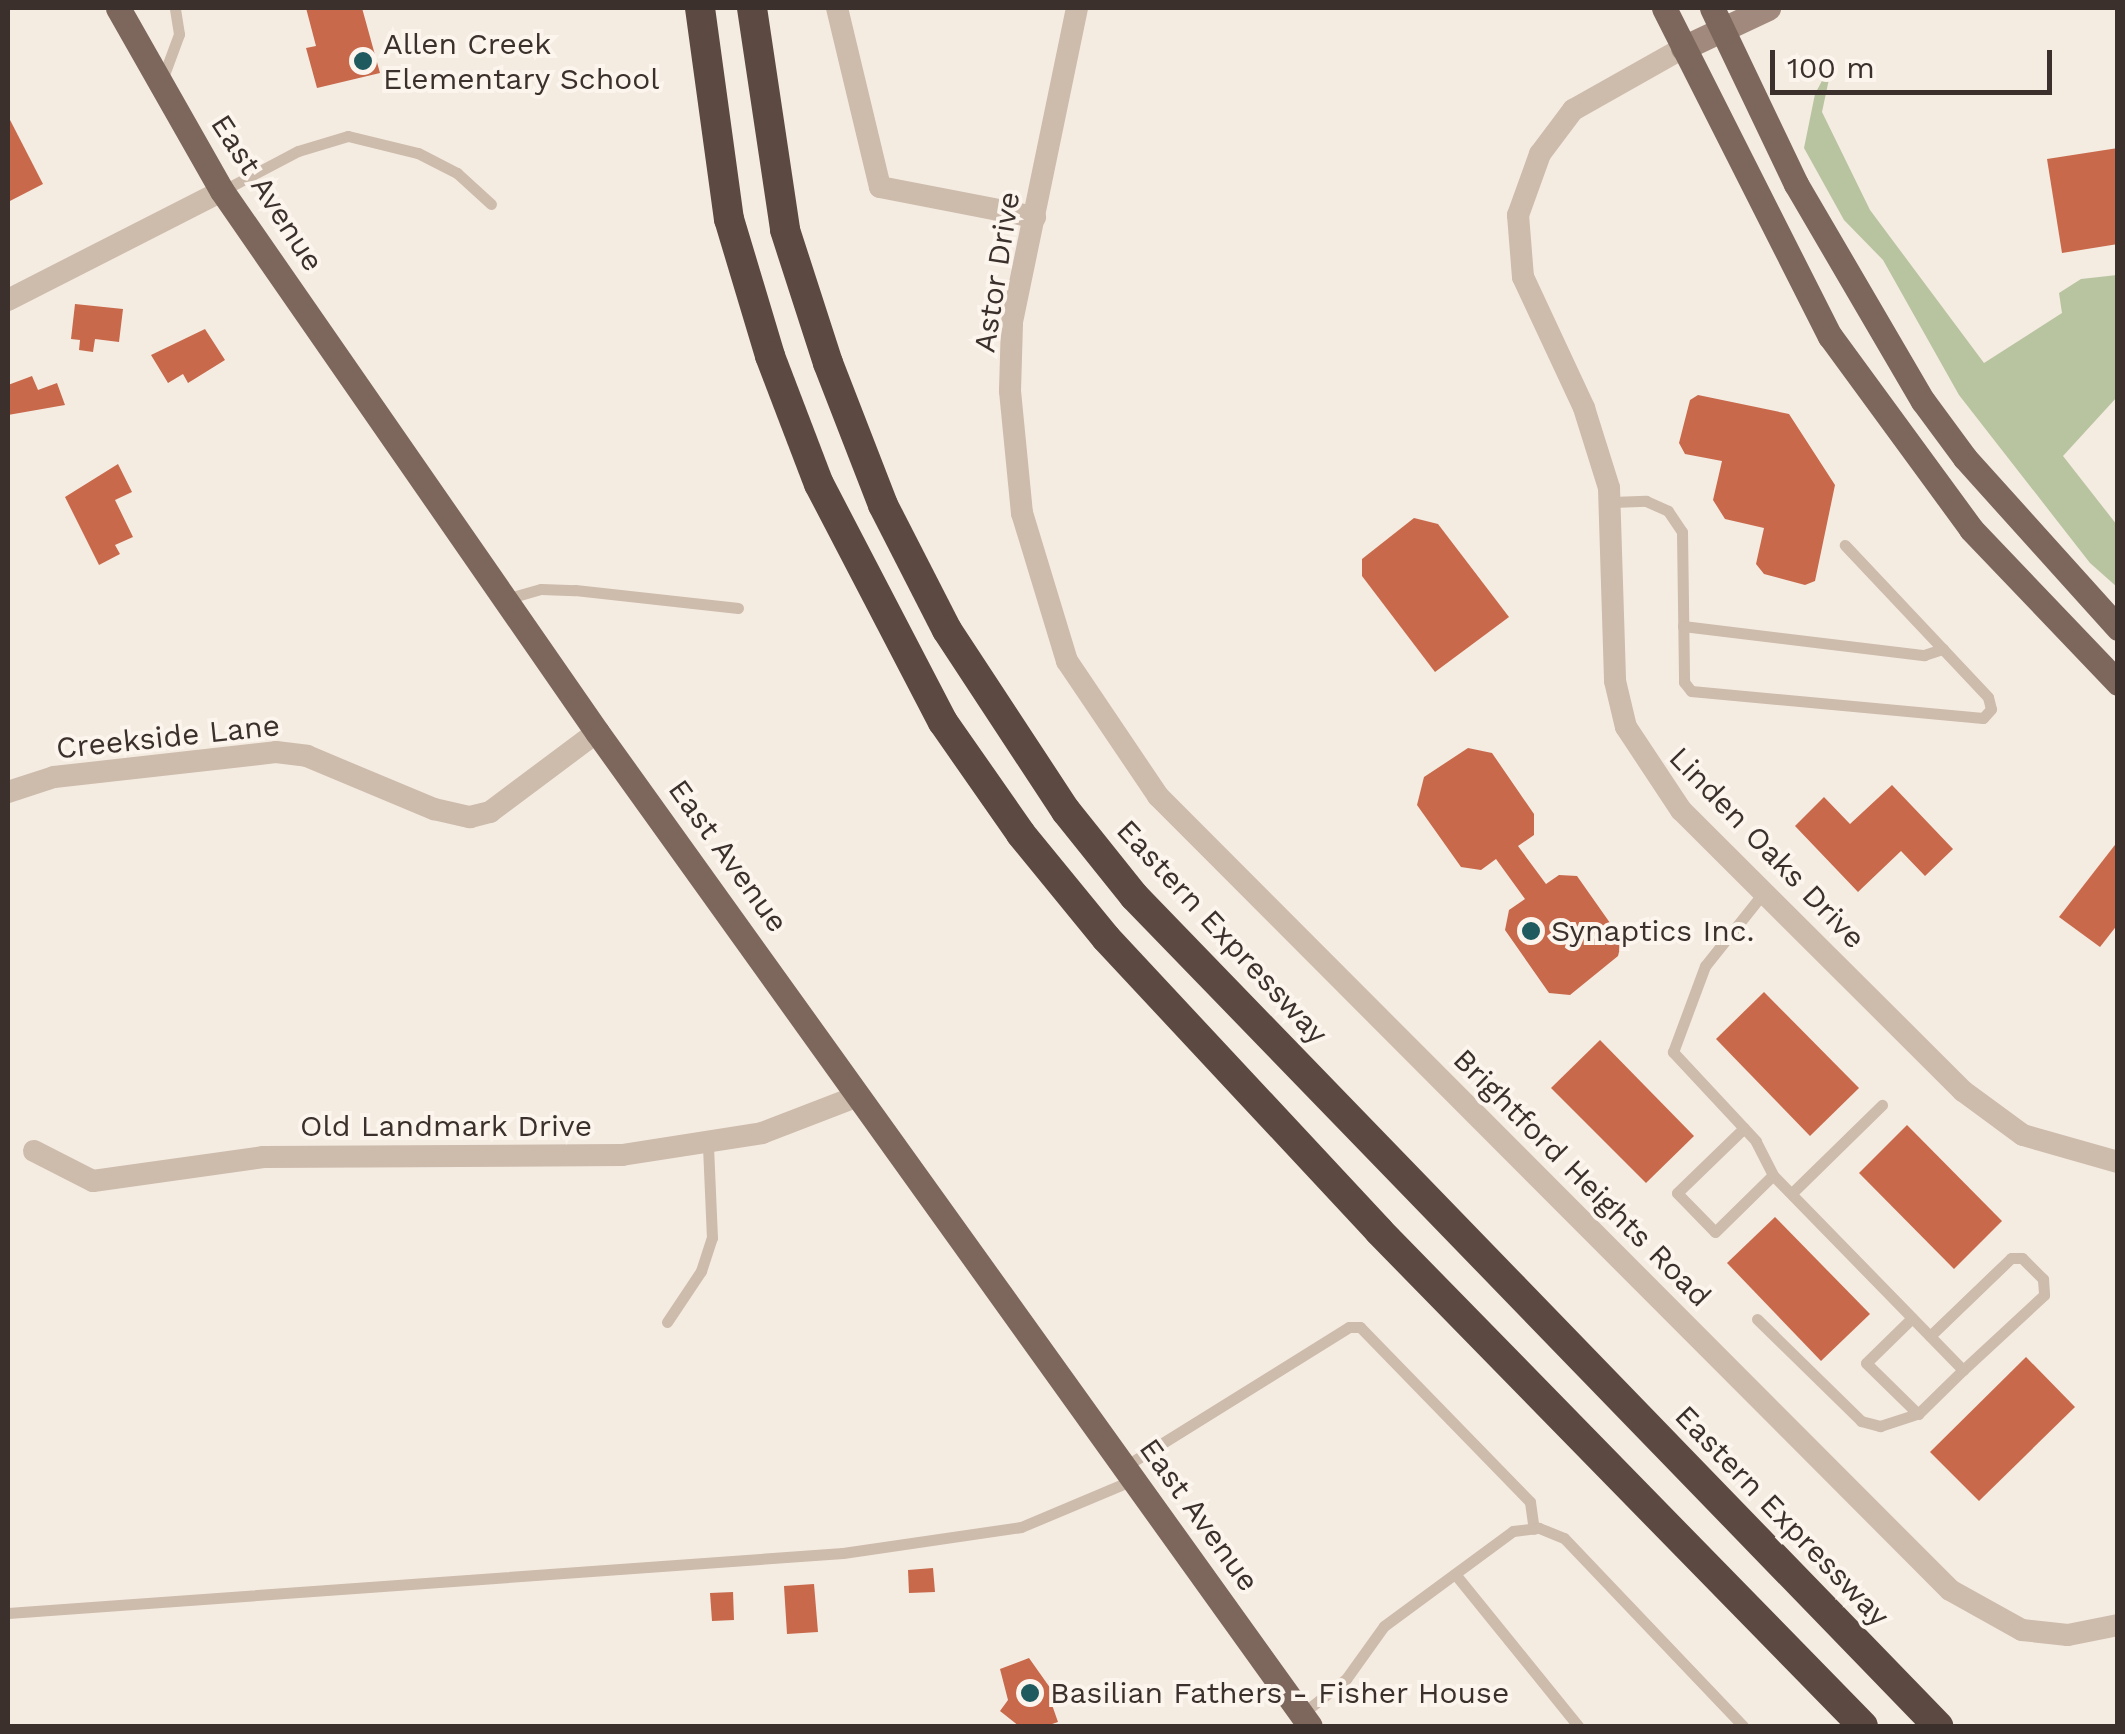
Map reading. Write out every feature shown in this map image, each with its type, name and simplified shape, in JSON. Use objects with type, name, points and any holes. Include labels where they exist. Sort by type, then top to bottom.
[{"type":"highway","points":[[700,8],[730,219],[770,356],[819,484],[943,722],[1021,834],[1106,938],[1379,1230],[1862,1726]]},
{"type":"highway","name":"Eastern Expressway","points":[[752,8],[784,230],[828,363],[884,505],[947,630],[1046,782],[1134,896],[1938,1726]]},
{"type":"main road","name":"East Avenue","points":[[118,8],[222,191],[597,732],[1306,1720]]},
{"type":"main road","points":[[1664,8],[1790,267],[1867,392],[1971,529],[2118,682]]},
{"type":"main road","points":[[1717,18],[1851,286],[1923,401],[2030,534],[2118,628]]},
{"type":"street","points":[[837,8],[880,187],[1035,217]]},
{"type":"street","name":"Astor Drive","points":[[1067,661],[1035,571],[1013,450],[1012,323],[1077,8]]},
{"type":"street","points":[[1684,48],[1717,18],[1768,8]]},
{"type":"street","name":"Linden Oaks Drive","points":[[1684,48],[1573,110],[1540,154],[1518,214],[1523,277],[1594,435],[1612,502],[1614,657],[1626,727],[1658,782],[1993,1118],[2060,1151],[2118,1162]]},
{"type":"street","points":[[8,300],[222,191]]},
{"type":"street","name":"Brightford Heights Road","points":[[1067,661],[1158,796],[1950,1590],[2022,1630],[2068,1635],[2118,1625]]},
{"type":"street","name":"Creekside Lane","points":[[8,792],[54,777],[276,752],[307,756],[434,810],[470,817],[490,812],[597,732]]},
{"type":"street","name":"Old Landmark Drive","points":[[34,1150],[94,1181],[263,1157],[548,1158],[708,1145],[798,1122],[858,1096]]},
{"type":"lane","points":[[160,84],[179,34],[175,8]]},
{"type":"lane","points":[[222,191],[298,151],[348,136],[418,153],[457,173],[491,204]]},
{"type":"lane","points":[[1612,502],[1646,501],[1668,511],[1682,532],[1684,682],[1691,691],[1976,723],[1991,709],[1988,697],[1845,546]]},
{"type":"lane","points":[[506,600],[541,588],[738,608]]},
{"type":"lane","points":[[1683,626],[1924,655],[1943,649]]},
{"type":"lane","points":[[1764,892],[1705,966],[1673,1052],[1744,1128],[1774,1175],[1964,1370]]},
{"type":"lane","points":[[1792,1193],[1882,1105]]},
{"type":"lane","points":[[1744,1128],[1677,1193],[1715,1232],[1774,1175]]},
{"type":"lane","points":[[667,1322],[701,1271],[712,1238],[708,1145]]},
{"type":"lane","points":[[1757,1319],[1862,1421],[1880,1426],[1918,1414],[2044,1296],[2043,1279],[2022,1258],[2011,1258],[1930,1336]]},
{"type":"lane","points":[[1912,1318],[1866,1363],[1918,1414]]},
{"type":"lane","points":[[8,1614],[843,1553],[1020,1527],[1129,1474],[1350,1327],[1360,1326],[1530,1502],[1534,1528]]},
{"type":"lane","points":[[1306,1720],[1346,1679],[1384,1626],[1512,1531],[1534,1528],[1564,1538],[1743,1726]]},
{"type":"lane","points":[[1455,1574],[1578,1726]]},
{"type":"green space","points":[[1833,60],[1822,112],[1870,210],[1984,363],[2062,313],[2059,293],[2081,279],[2117,275],[2117,397],[2063,456],[2117,525],[2117,587],[2090,563],[1959,395],[1883,260],[1844,220],[1804,148],[1815,94]]},
{"type":"building","points":[[306,8],[362,8],[380,73],[317,88],[306,48],[316,46]]},
{"type":"building","points":[[8,116],[43,184],[8,202]]},
{"type":"building","points":[[2118,148],[2118,244],[2062,253],[2047,159]]},
{"type":"building","points":[[75,304],[123,309],[119,342],[95,339],[93,352],[79,350],[80,340],[71,339]]},
{"type":"building","points":[[205,329],[225,360],[188,383],[183,374],[168,383],[151,355]]},
{"type":"building","points":[[32,376],[38,390],[57,383],[65,405],[8,415],[8,385]]},
{"type":"building","points":[[1698,395],[1789,414],[1835,485],[1815,581],[1805,585],[1764,574],[1756,564],[1764,528],[1725,519],[1713,500],[1722,461],[1685,454],[1679,443],[1690,400]]},
{"type":"building","points":[[118,464],[132,492],[115,500],[133,537],[115,545],[120,554],[99,565],[65,497]]},
{"type":"building","points":[[1414,518],[1438,524],[1509,617],[1435,672],[1362,576],[1362,559]]},
{"type":"building","points":[[1468,748],[1492,753],[1534,814],[1534,835],[1518,846],[1546,884],[1559,875],[1577,876],[1622,940],[1618,956],[1570,995],[1549,993],[1505,930],[1509,910],[1525,899],[1496,859],[1481,870],[1461,867],[1417,805],[1424,777]]},
{"type":"building","points":[[1892,785],[1953,849],[1925,876],[1901,851],[1858,892],[1795,826],[1824,797],[1850,824]]},
{"type":"building","points":[[2118,841],[2118,924],[2100,947],[2059,917]]},
{"type":"building","points":[[1764,992],[1859,1088],[1810,1136],[1716,1039]]},
{"type":"building","points":[[1600,1040],[1694,1136],[1646,1183],[1551,1088]]},
{"type":"building","points":[[1907,1125],[2002,1221],[1954,1269],[1859,1173]]},
{"type":"building","points":[[1775,1217],[1870,1314],[1821,1361],[1727,1263]]},
{"type":"building","points":[[2026,1357],[2075,1407],[1979,1501],[1930,1452]]},
{"type":"building","points":[[933,1568],[935,1592],[909,1593],[908,1570]]},
{"type":"building","points":[[814,1584],[818,1632],[787,1634],[784,1586]]},
{"type":"building","points":[[733,1592],[734,1620],[712,1621],[710,1593]]},
{"type":"building","name":"Basilian Fathers - Fisher House","points":[[1029,1658],[1058,1699],[1051,1702],[1058,1722],[1019,1726],[1000,1711],[1008,1700],[1000,1669]]},
{"type":"place","name":"Allen Creek Elementary School","points":[[363,61]]},
{"type":"place","name":"Synaptics Inc.","points":[[1531,931]]},
{"type":"place","name":"Basilian Fathers - Fisher House","points":[[1030,1693]]}]
